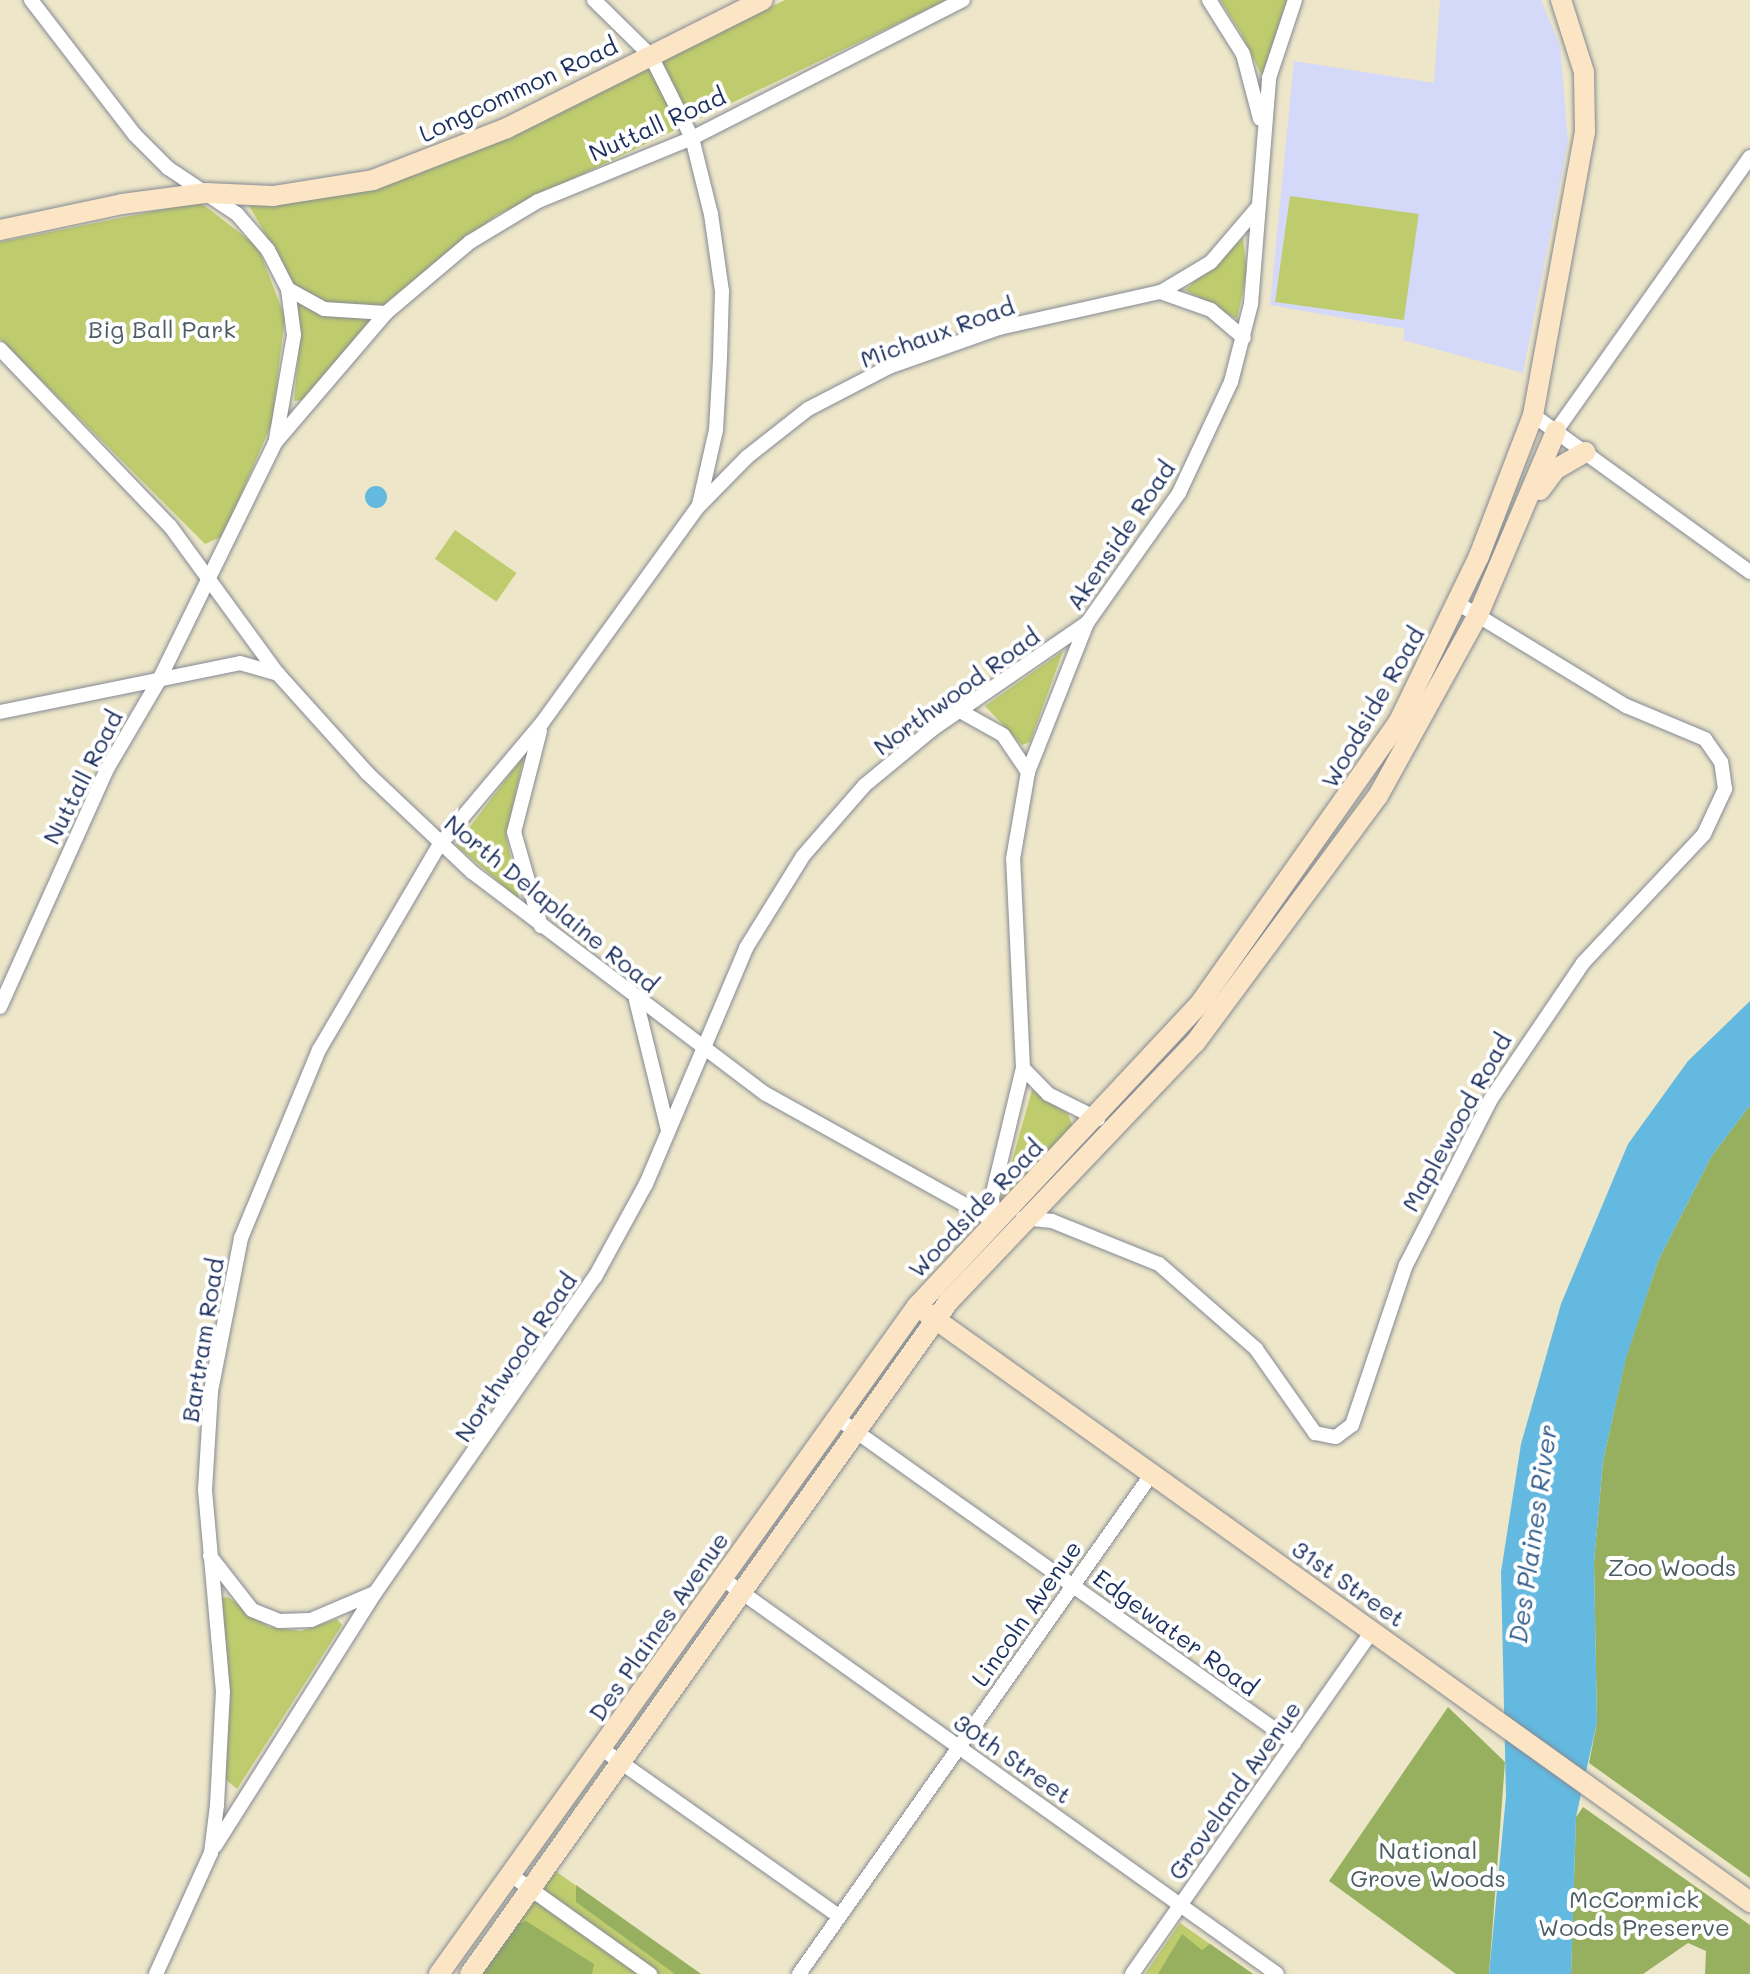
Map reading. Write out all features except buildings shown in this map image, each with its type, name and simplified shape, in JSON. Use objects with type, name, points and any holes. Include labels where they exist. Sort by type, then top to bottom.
[{"type":"street","name":"Nuttall Road","points":[[31,0],[135,135],[206,193],[268,250],[288,289],[294,335],[275,443]]},
{"type":"street","points":[[594,0],[651,56],[692,138],[722,291],[716,430],[698,507]]},
{"type":"street","name":"Longcommon Road","points":[[0,230],[206,193],[273,196],[373,180],[507,128],[763,0]]},
{"type":"street","name":"Nuttall Road","points":[[0,1007],[20,952],[107,769],[158,682],[275,443],[386,313],[505,219],[692,138],[963,0]]},
{"type":"street","name":"Akenside Road","points":[[1209,0],[1243,54],[1262,132]]},
{"type":"street","name":"Akenside Road","points":[[994,1221],[992,1197],[1023,1068],[1013,859],[1028,772],[1087,623],[1179,493],[1244,338],[1269,78],[1295,0]]},
{"type":"street","name":"Woodside Road","points":[[917,1306],[994,1221],[1097,1119],[1282,896],[1376,761],[1459,604],[1533,415],[1585,132],[1584,72],[1561,0]]},
{"type":"street","points":[[1556,431],[1750,157]]},
{"type":"street","name":"Michaux Road","points":[[440,844],[542,723],[698,507],[747,457],[808,409],[889,367],[999,328],[1160,292],[1211,262],[1259,206]]},
{"type":"street","points":[[288,289],[324,309],[386,313]]},
{"type":"street","points":[[1160,292],[1211,310],[1244,338]]},
{"type":"street","name":"North Delaplaine Road","points":[[0,349],[111,459],[210,575],[278,674],[440,844],[541,928],[700,1050],[994,1221]]},
{"type":"street","points":[[1533,415],[1750,572]]},
{"type":"street","name":"Woodside Road","points":[[935,1319],[1117,1128],[1245,982],[1370,808],[1478,615],[1556,431]]},
{"type":"street","points":[[1520,516],[1556,469],[1585,452]]},
{"type":"street","name":"Maplewood Road","points":[[994,1221],[1030,1217],[1159,1264],[1256,1349],[1315,1433],[1336,1437],[1352,1425],[1406,1265],[1486,1108],[1583,963],[1704,834],[1725,789],[1721,762],[1705,739],[1626,706],[1459,604]]},
{"type":"street","name":"Northwood Road","points":[[211,1853],[375,1593],[563,1330],[668,1131],[746,948],[803,856],[865,785],[960,711],[1087,623]]},
{"type":"street","points":[[0,712],[240,663],[278,674]]},
{"type":"street","points":[[960,711],[1003,735],[1028,772]]},
{"type":"street","name":"Michaux Road","points":[[541,928],[514,832],[542,723]]},
{"type":"street","name":"Bartram Road","points":[[156,1974],[211,1853],[223,1692],[208,1553],[211,1391],[241,1238],[319,1050],[440,844]]},
{"type":"street","points":[[0,972],[20,952]]},
{"type":"street","points":[[636,1000],[668,1131]]},
{"type":"street","points":[[1023,1068],[1048,1094],[1117,1128]]},
{"type":"street","name":"31st Street","points":[[917,1306],[1750,1902]]},
{"type":"street","name":"Des Plaines Avenue","points":[[439,1974],[917,1306]]},
{"type":"street","name":"Des Plaines Avenue","points":[[470,1974],[935,1319]]},
{"type":"street","name":"Edgewater Road","points":[[837,1418],[1294,1743]]},
{"type":"street","name":"Lincoln Avenue","points":[[799,1974],[1151,1475]]},
{"type":"street","points":[[208,1553],[252,1610],[279,1621],[311,1620],[375,1593]]},
{"type":"street","name":"30th Street","points":[[723,1579],[1277,1974]]},
{"type":"street","name":"Groveland Avenue","points":[[1132,1974],[1372,1631]]},
{"type":"street","points":[[602,1749],[839,1916]]},
{"type":"street","points":[[511,1875],[650,1974]]},
{"type":"shaded area","points":[[1440,0],[1541,0],[1560,46],[1568,142],[1523,373],[1403,340],[1405,329],[1270,305],[1294,61],[1434,83]]},
{"type":"green space","points":[[785,0],[947,0],[497,215],[388,301],[303,400],[294,401],[300,337],[292,281],[248,204],[338,196],[418,174]]},
{"type":"green space","points":[[1220,0],[1287,0],[1262,76],[1241,33]]},
{"type":"green space","points":[[1290,196],[1419,214],[1404,320],[1275,302]]},
{"type":"green space","name":"Big Ball Park","points":[[200,202],[258,247],[285,317],[272,423],[223,536],[205,544],[0,339],[0,242]]},
{"type":"green space","points":[[1243,238],[1247,272],[1237,319],[1185,290]]},
{"type":"green space","points":[[455,530],[516,573],[496,602],[435,559]]},
{"type":"green space","points":[[1063,651],[1030,742],[1022,745],[985,706]]},
{"type":"green space","points":[[524,756],[506,835],[519,899],[456,845]]},
{"type":"green space","points":[[1032,1090],[1068,1114],[1073,1127],[1001,1200]]},
{"type":"green space","name":"Zoo Woods","points":[[1750,1105],[1750,1878],[1589,1763],[1597,1722],[1594,1563],[1603,1461],[1626,1357],[1658,1261],[1711,1157]]},
{"type":"green space","points":[[228,1597],[269,1627],[301,1631],[337,1619],[342,1625],[237,1789],[224,1778],[230,1697],[222,1598]]},
{"type":"green space","name":"National Grove Woods","points":[[1448,1707],[1505,1762],[1489,1974],[1456,1974],[1329,1881]]},
{"type":"green space","name":"McCormick Woods Preserve","points":[[1583,1807],[1750,1925],[1750,1974],[1705,1974],[1706,1951],[1688,1943],[1643,1974],[1571,1974],[1576,1817]]},
{"type":"green space","points":[[554,1870],[701,1974],[478,1974]]},
{"type":"green space","points":[[576,1885],[701,1974],[675,1974],[576,1902]]},
{"type":"green space","points":[[526,1921],[594,1964],[592,1974],[478,1974],[514,1925]]},
{"type":"green space","points":[[1180,1923],[1253,1974],[1145,1974]]},
{"type":"green space","points":[[1182,1934],[1202,1950],[1210,1944],[1253,1974],[1158,1974]]},
{"type":"water","points":[[372,486],[380,486],[387,497],[380,508],[372,508],[365,501],[365,493]]},
{"type":"water","name":"Des Plaines River","points":[[1750,1001],[1750,1105],[1711,1157],[1658,1261],[1626,1358],[1603,1461],[1594,1563],[1597,1722],[1576,1817],[1571,1974],[1489,1974],[1506,1796],[1501,1572],[1521,1444],[1561,1304],[1628,1144],[1688,1061]]}]
